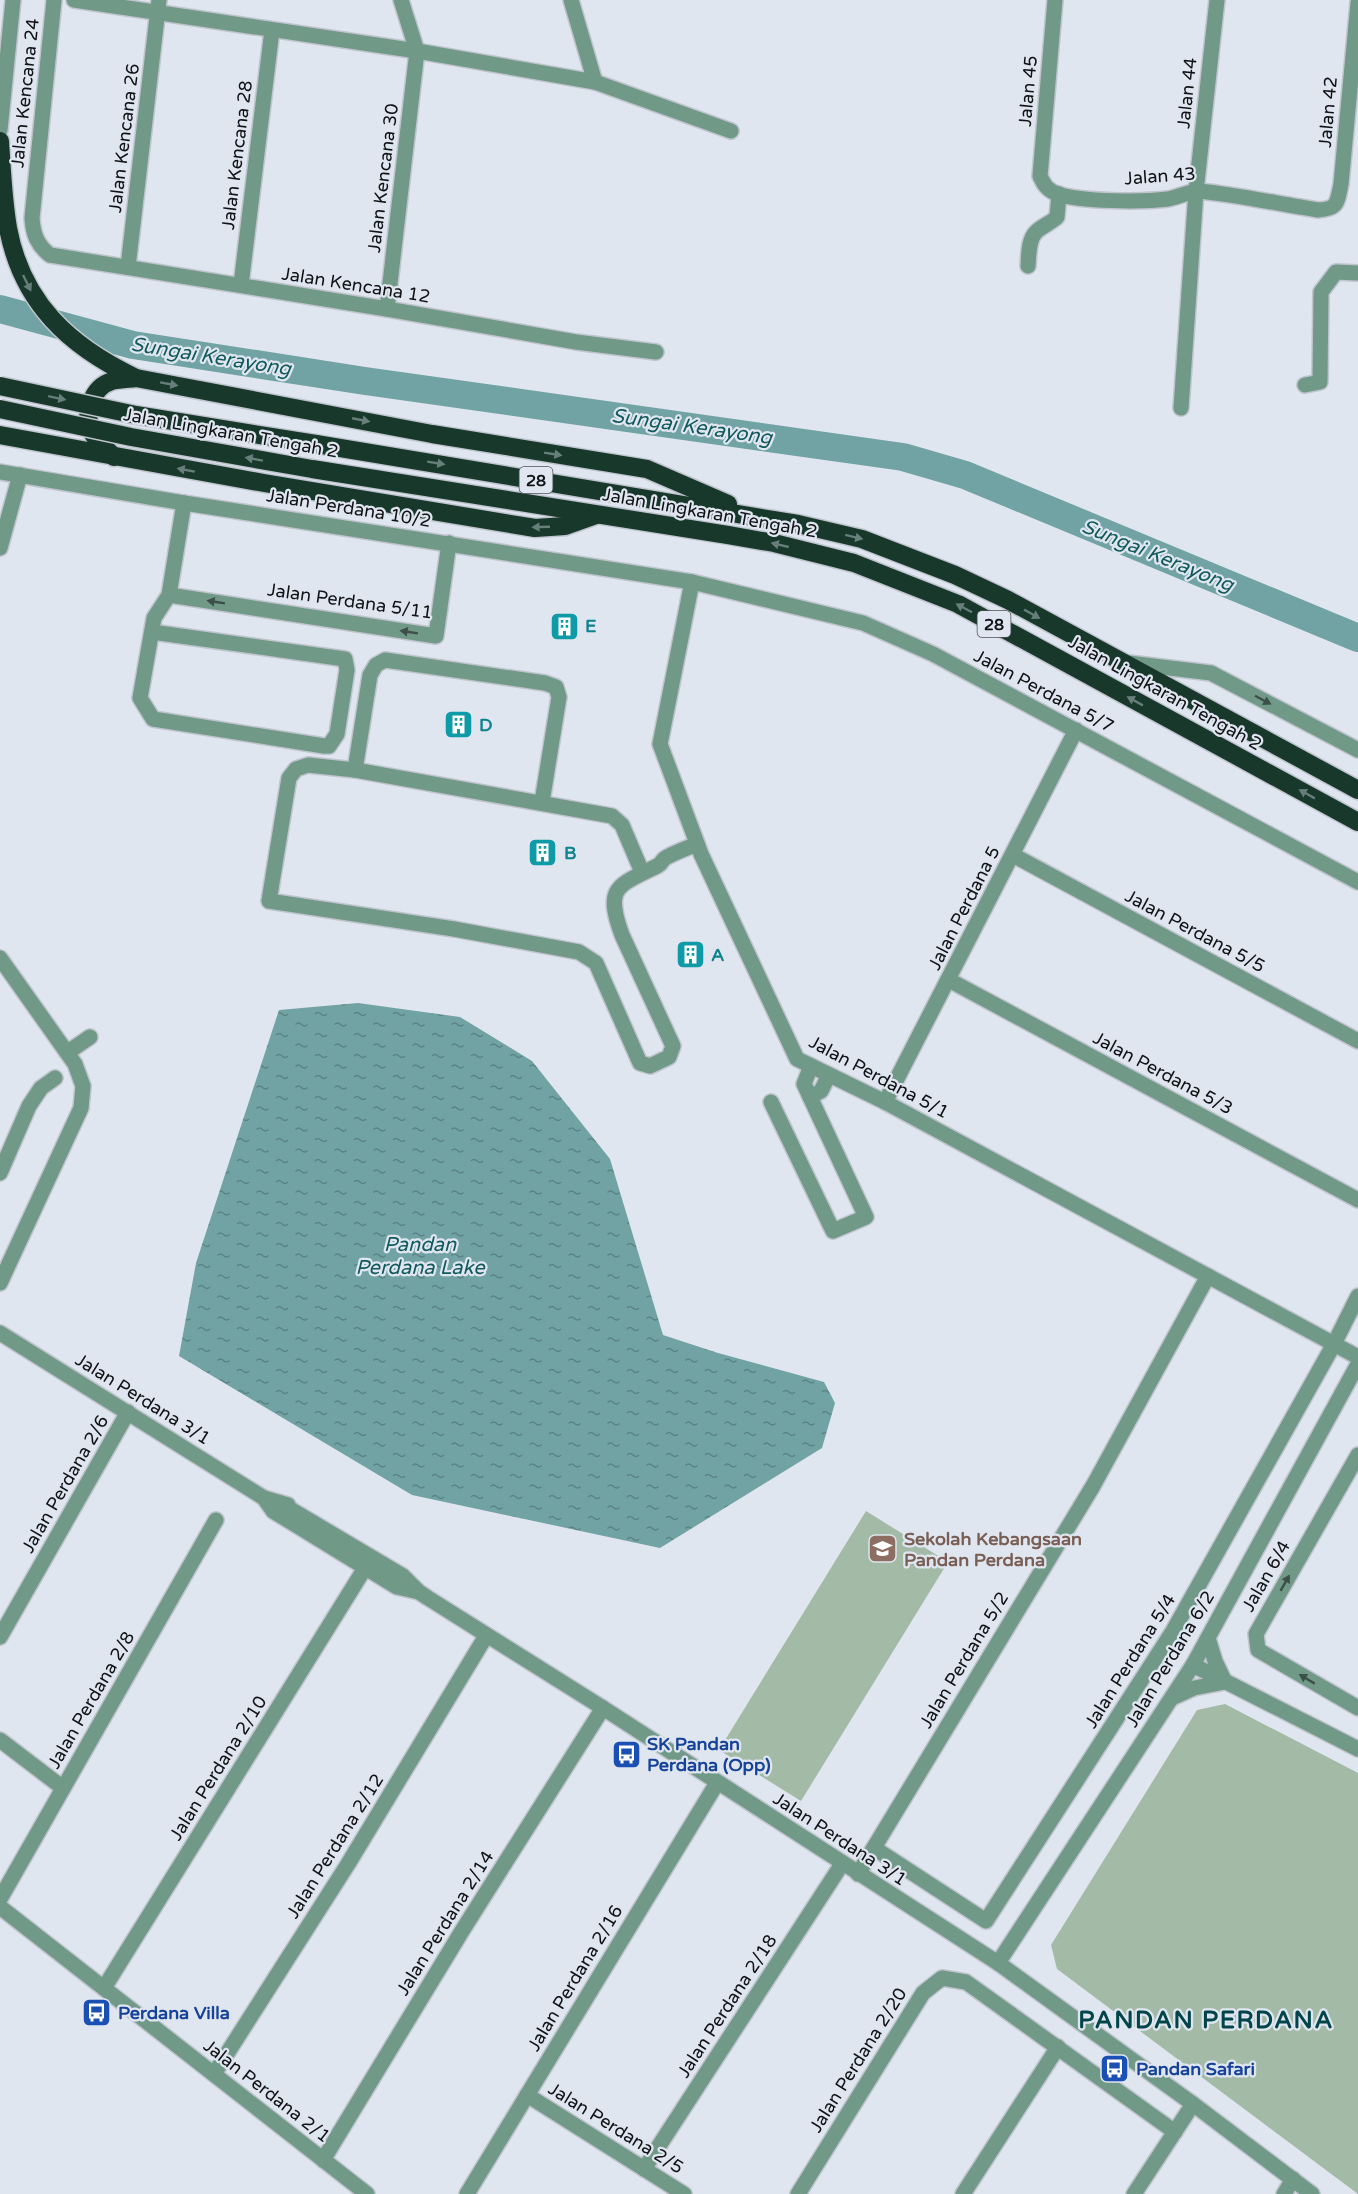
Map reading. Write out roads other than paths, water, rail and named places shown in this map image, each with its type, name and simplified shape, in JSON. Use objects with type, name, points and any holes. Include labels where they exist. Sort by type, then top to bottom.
[{"type":"highway","points":[[0,141],[8,228],[16,261],[24,279],[44,310],[68,336],[89,352],[136,378],[432,434],[647,469],[755,516]]},
{"type":"highway","points":[[114,457],[93,435],[87,422],[89,408],[94,395],[101,387],[111,381],[136,378]]},
{"type":"highway","name":"Jalan Lingkaran Tengah 2","points":[[0,386],[136,415],[755,516],[862,539],[955,575],[1008,600],[1358,790]]},
{"type":"highway","name":"Jalan Lingkaran Tengah 2","points":[[0,409],[130,437],[312,469],[786,546],[854,563],[968,610],[1358,822]]},
{"type":"highway","points":[[0,435],[114,457],[535,528],[565,526],[598,514]]},
{"type":"street","points":[[0,130],[13,0]]},
{"type":"street","name":"Jalan Kencana 24","points":[[50,255],[36,241],[32,218],[54,0]]},
{"type":"street","points":[[74,0],[158,6],[272,30],[417,51],[595,82],[731,131]]},
{"type":"street","points":[[401,0],[417,51]]},
{"type":"street","points":[[571,0],[595,82]]},
{"type":"street","name":"Jalan 45","points":[[1044,185],[1040,176],[1055,0]]},
{"type":"street","name":"Jalan 44","points":[[1180,408],[1196,191],[1217,0]]},
{"type":"street","name":"Jalan 42","points":[[1318,210],[1333,207],[1337,202],[1341,184],[1358,3]]},
{"type":"street","name":"Jalan Kencana 26","points":[[128,267],[158,6]]},
{"type":"street","name":"Jalan Kencana 28","points":[[241,285],[272,30]]},
{"type":"street","name":"Jalan Kencana 30","points":[[387,309],[417,51]]},
{"type":"street","name":"Jalan 43","points":[[1044,185],[1059,194],[1083,198],[1148,200],[1171,198],[1196,191],[1318,210]]},
{"type":"street","points":[[1028,266],[1036,231],[1058,217],[1059,194]]},
{"type":"street","name":"Jalan Kencana 12","points":[[50,255],[241,285],[302,289],[387,309],[576,342],[656,352]]},
{"type":"street","points":[[1305,385],[1320,382],[1321,292],[1336,272],[1358,273]]},
{"type":"street","name":"Jalan Perdana 10/2","points":[[0,472],[692,582]]},
{"type":"street","points":[[0,548],[20,475]]},
{"type":"street","points":[[152,632],[345,659],[346,670],[337,734],[329,746],[324,746],[153,719],[140,698],[154,618],[169,595],[184,503]]},
{"type":"street","name":"Jalan Perdana 5/11","points":[[169,595],[436,636],[449,543]]},
{"type":"street","name":"Jalan Perdana 5/7","points":[[692,582],[863,623],[933,654],[1358,882]]},
{"type":"street","name":"Jalan Perdana 5/1","points":[[692,582],[660,744],[699,849],[797,1059],[885,1102],[1098,1215],[1358,1357]]},
{"type":"street","points":[[355,770],[370,675],[376,665],[385,660],[545,683],[556,687],[559,697],[542,802]]},
{"type":"street","points":[[1119,662],[1211,673],[1358,750]]},
{"type":"street","name":"Jalan Perdana 5","points":[[885,1102],[1076,730]]},
{"type":"street","points":[[642,872],[622,825],[612,816],[355,770],[308,765],[296,769],[289,778],[269,901],[454,929],[579,952],[596,963],[640,1063],[650,1066],[669,1057],[673,1046],[615,917],[617,890],[622,883],[642,872],[660,865],[669,867],[699,849]]},
{"type":"street","name":"Jalan Perdana 5/5","points":[[1013,855],[1358,1041]]},
{"type":"street","points":[[0,958],[68,1052],[80,1072],[83,1086],[81,1108],[0,1282]]},
{"type":"street","name":"Jalan Perdana 5/3","points":[[949,980],[1358,1200]]},
{"type":"street","points":[[68,1052],[90,1037]]},
{"type":"street","points":[[771,1102],[833,1231],[866,1217],[804,1084],[811,1066]]},
{"type":"street","points":[[810,1097],[821,1090],[829,1075]]},
{"type":"street","points":[[0,1173],[29,1106],[41,1088],[55,1078]]},
{"type":"street","name":"Jalan Perdana 5/2","points":[[858,1874],[1093,1486],[1208,1276]]},
{"type":"street","name":"Jalan Perdana 5/4","points":[[874,1848],[986,1921],[1173,1631],[1334,1344],[1358,1296]]},
{"type":"street","name":"Jalan Perdana 3/1","points":[[0,1334],[272,1501],[305,1509],[395,1560],[403,1576],[419,1592],[998,1963],[1193,2104],[1312,2194]]},
{"type":"street","name":"Jalan Perdana 6/2","points":[[998,1963],[1193,1665],[1358,1364]]},
{"type":"street","name":"Jalan Perdana 2/6","points":[[0,1637],[128,1412]]},
{"type":"street","name":"Jalan 6/4","points":[[1358,1455],[1256,1634],[1258,1650],[1358,1708]]},
{"type":"street","name":"Jalan Perdana 3/1","points":[[272,1501],[273,1511],[365,1569],[397,1587],[419,1592]]},
{"type":"street","name":"Jalan Perdana 2/8","points":[[0,1899],[216,1520]]},
{"type":"street","name":"Jalan Perdana 2/10","points":[[104,1988],[365,1569]]},
{"type":"street","name":"Jalan Perdana 2/12","points":[[214,2074],[348,1863],[486,1636]]},
{"type":"street","points":[[1208,1638],[1225,1682]]},
{"type":"street","points":[[1193,1665],[1358,1749]]},
{"type":"street","points":[[1172,1698],[1194,1688],[1225,1682]]},
{"type":"street","name":"Jalan Perdana 2/14","points":[[323,2160],[456,1941],[603,1708]]},
{"type":"street","points":[[0,1740],[63,1788]]},
{"type":"street","name":"Jalan Perdana 2/16","points":[[466,2194],[717,1783]]},
{"type":"street","name":"Jalan Perdana 2/18","points":[[644,2169],[842,1864]]},
{"type":"street","name":"Jalan Perdana 2/1","points":[[0,1907],[367,2194]]},
{"type":"street","name":"Jalan Perdana 2/20","points":[[798,2194],[923,1993],[942,1977],[966,1982],[1175,2132]]},
{"type":"street","points":[[963,2194],[1058,2047]]},
{"type":"street","name":"Jalan Perdana 2/5","points":[[527,2095],[684,2194]]},
{"type":"street","points":[[1134,2194],[1193,2104]]},
{"type":"street","points":[[1284,2194],[1293,2179]]},
{"type":"water","name":"Pandan Perdana Lake","points":[[358,1003],[460,1017],[532,1061],[610,1159],[663,1335],[718,1353],[824,1382],[835,1403],[822,1448],[660,1548],[412,1495],[179,1356],[196,1263],[279,1010]]},
{"type":"waterway","name":"Sungai Kerayong","points":[[0,309],[133,345],[365,381],[903,457],[965,475],[1358,638]]},
{"type":"place","name":"E","points":[[564,626]]},
{"type":"place","name":"D","points":[[458,725]]},
{"type":"place","name":"B","points":[[543,853]]},
{"type":"place","name":"A","points":[[690,955]]},
{"type":"place","name":"Sekolah Kebangsaan Pandan Perdana","points":[[883,1549]]},
{"type":"place","name":"SK Pandan Perdana (Opp)","points":[[626,1754]]},
{"type":"place","name":"Perdana Villa","points":[[97,2013]]},
{"type":"place","name":"Pandan Safari","points":[[1115,2069]]},
{"type":"district","name":"PANDAN PERDANA","points":[[1206,2020]]}]
